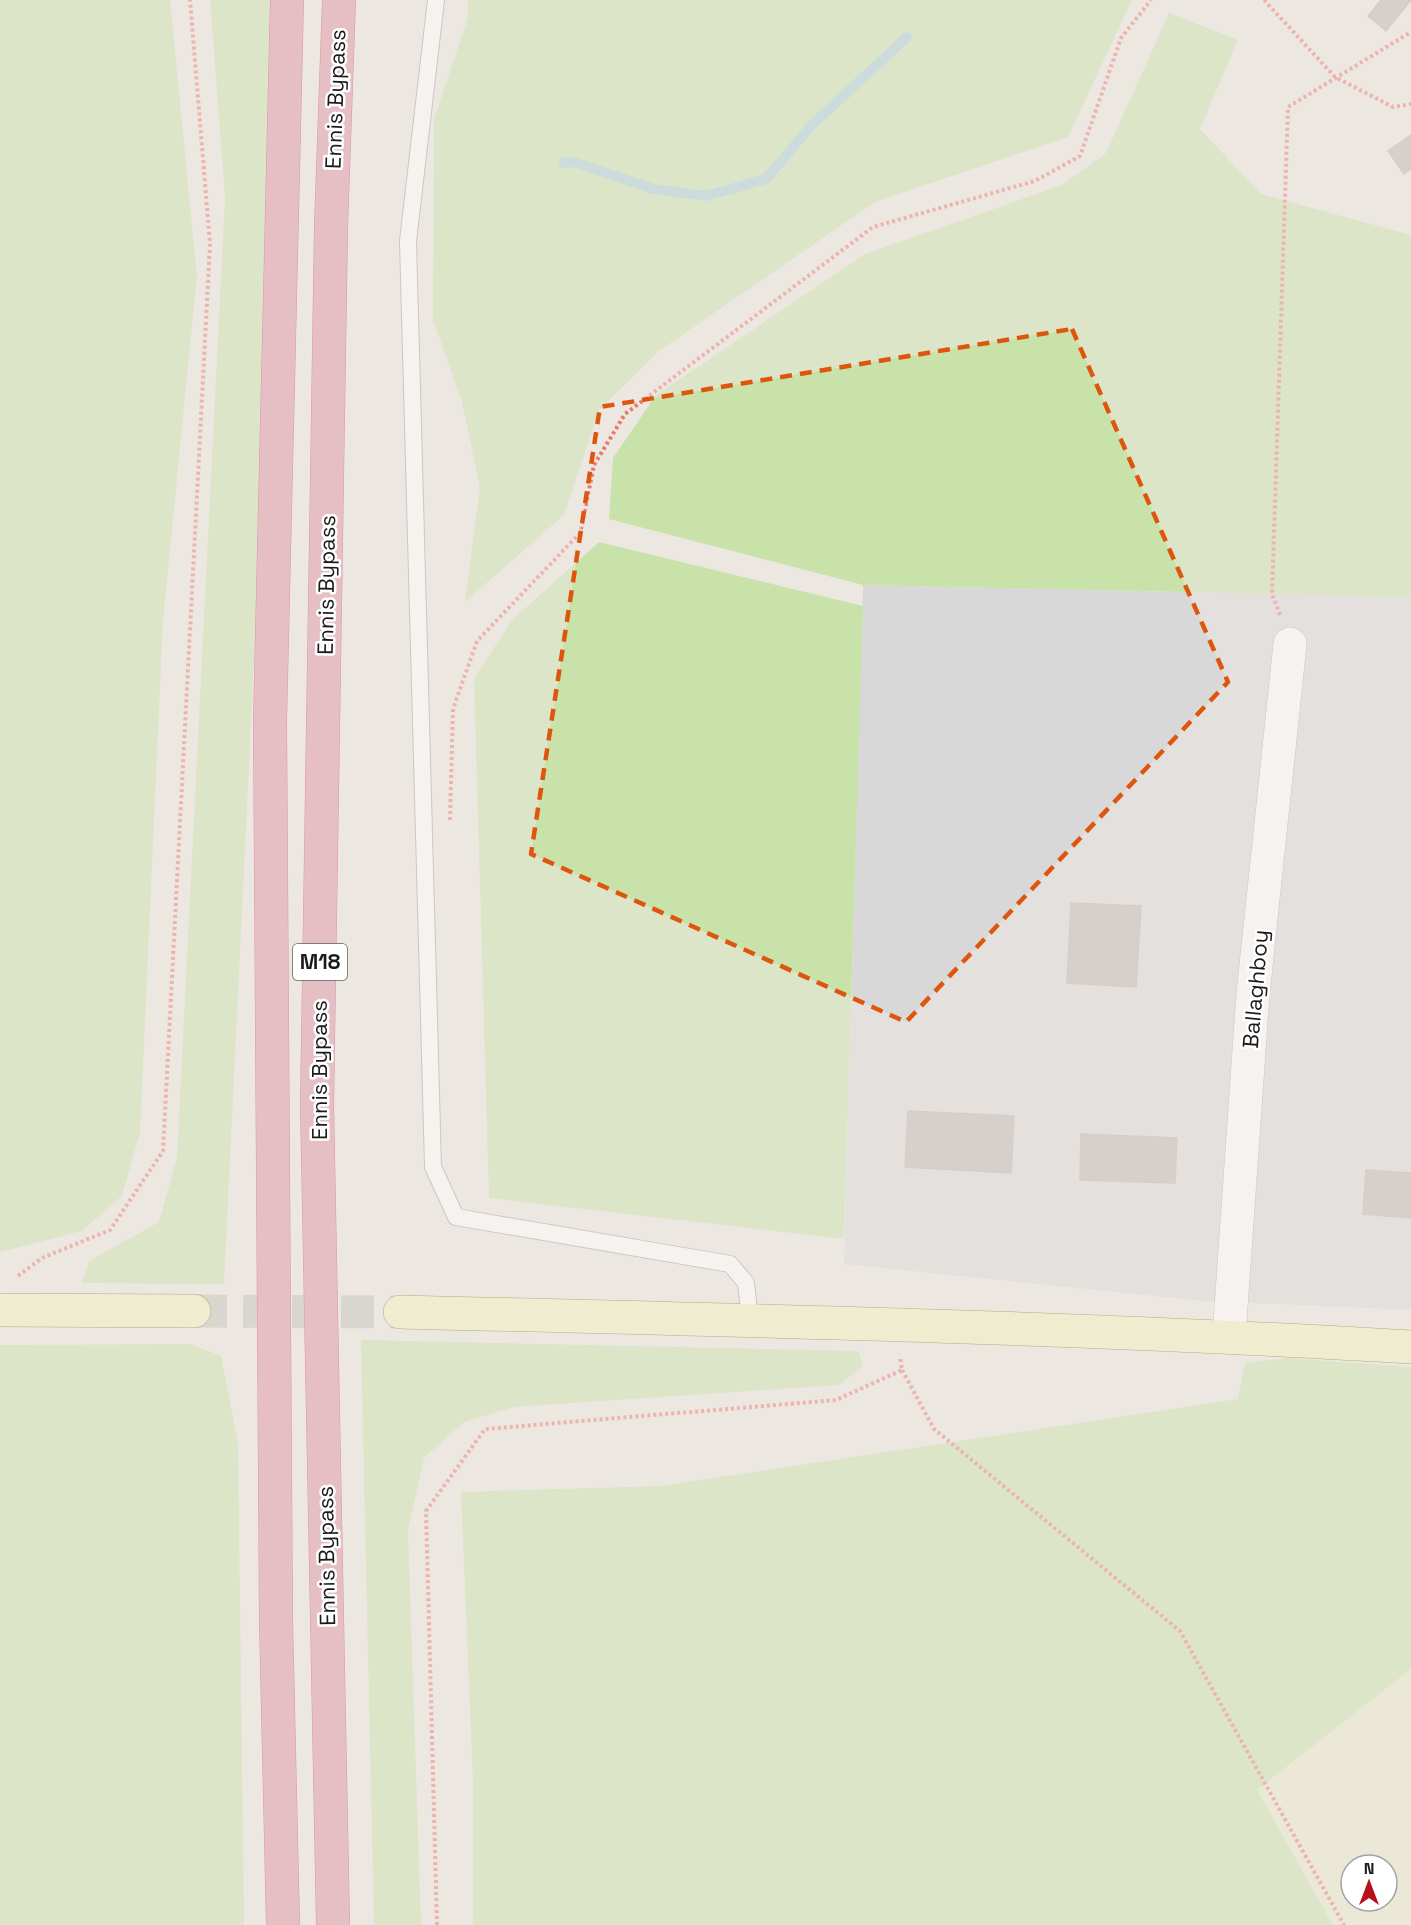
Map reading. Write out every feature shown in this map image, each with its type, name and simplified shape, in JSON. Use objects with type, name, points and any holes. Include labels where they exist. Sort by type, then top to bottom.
[{"type":"highway","name":"Ennis Bypass","points":[[283,1925],[276,1621],[270,721],[287,0]]},
{"type":"highway","name":"Ennis Bypass","points":[[333,1925],[317,1105],[331,227],[339,0]]},
{"type":"main road","points":[[4,1297],[194,1311]]},
{"type":"main road","points":[[400,1312],[894,1324],[1229,1336],[1411,1347]]},
{"type":"street","name":"Ballaghboy","points":[[1229,1336],[1253,994],[1290,644]]},
{"type":"lane","points":[[436,0],[408,241],[433,1167],[456,1217],[730,1264],[746,1283],[750,1320]]},
{"type":"path","points":[[4,1297],[42,1258],[110,1230],[163,1151],[210,244],[190,0]]},
{"type":"path","points":[[425,869],[452,816],[453,709],[477,641],[580,534],[594,465],[625,414],[873,227],[1035,181],[1080,156],[1121,38],[1151,0]]},
{"type":"path","points":[[1264,0],[1335,76],[1393,107],[1411,104]]},
{"type":"path","points":[[1290,644],[1272,594],[1288,107],[1335,76],[1411,32]]},
{"type":"path","points":[[894,1324],[902,1370],[934,1429],[1180,1631],[1344,1925]]},
{"type":"path","points":[[437,1925],[426,1511],[484,1429],[836,1400],[902,1370]]},
{"type":"highlighted area","points":[[1072,329],[1228,682],[906,1022],[531,854],[600,407]]},
{"type":"shaded area","points":[[863,585],[1411,597],[1411,1310],[1204,1301],[844,1264]]},
{"type":"green space","points":[[0,0],[170,0],[197,276],[163,620],[140,1133],[122,1196],[82,1231],[0,1252]]},
{"type":"green space","points":[[210,0],[286,0],[224,1284],[82,1283],[89,1261],[159,1222],[177,1157],[225,197]]},
{"type":"green space","points":[[468,0],[1132,0],[1068,137],[875,202],[659,351],[599,410],[564,515],[465,602],[480,488],[462,402],[433,320],[434,118],[468,18]]},
{"type":"green space","points":[[1169,13],[1238,40],[1200,129],[1261,194],[1411,235],[1411,597],[863,585],[609,519],[613,458],[656,395],[865,254],[1062,185],[1106,153]]},
{"type":"green space","points":[[599,542],[863,606],[844,1239],[489,1198],[474,678],[513,619]]},
{"type":"green space","points":[[361,1340],[859,1351],[863,1366],[839,1385],[513,1407],[464,1422],[424,1458],[408,1530],[421,1925],[374,1925]]},
{"type":"green space","points":[[191,1344],[221,1356],[238,1443],[244,1925],[0,1925],[0,1345]]},
{"type":"green space","points":[[1287,1358],[1411,1367],[1411,1669],[1257,1790],[1333,1925],[473,1925],[473,1781],[461,1492],[661,1486],[1238,1399],[1245,1363]]},
{"type":"green space","points":[[1411,1669],[1411,1925],[1333,1925],[1257,1789]]},
{"type":"building","points":[[1381,0],[1411,0],[1386,31],[1368,16]]},
{"type":"building","points":[[1411,135],[1411,169],[1404,174],[1388,151]]},
{"type":"building","points":[[1071,903],[1141,906],[1136,987],[1067,983]]},
{"type":"building","points":[[908,1111],[1014,1116],[1011,1173],[905,1167]]},
{"type":"building","points":[[1081,1134],[1177,1138],[1175,1183],[1080,1180]]},
{"type":"building","points":[[1366,1170],[1411,1173],[1411,1218],[1363,1214]]},
{"type":"waterway","points":[[564,163],[574,162],[653,189],[706,196],[766,179],[812,125],[907,37]]},
{"type":"tunnel","points":[[194,1311],[400,1312]]}]
